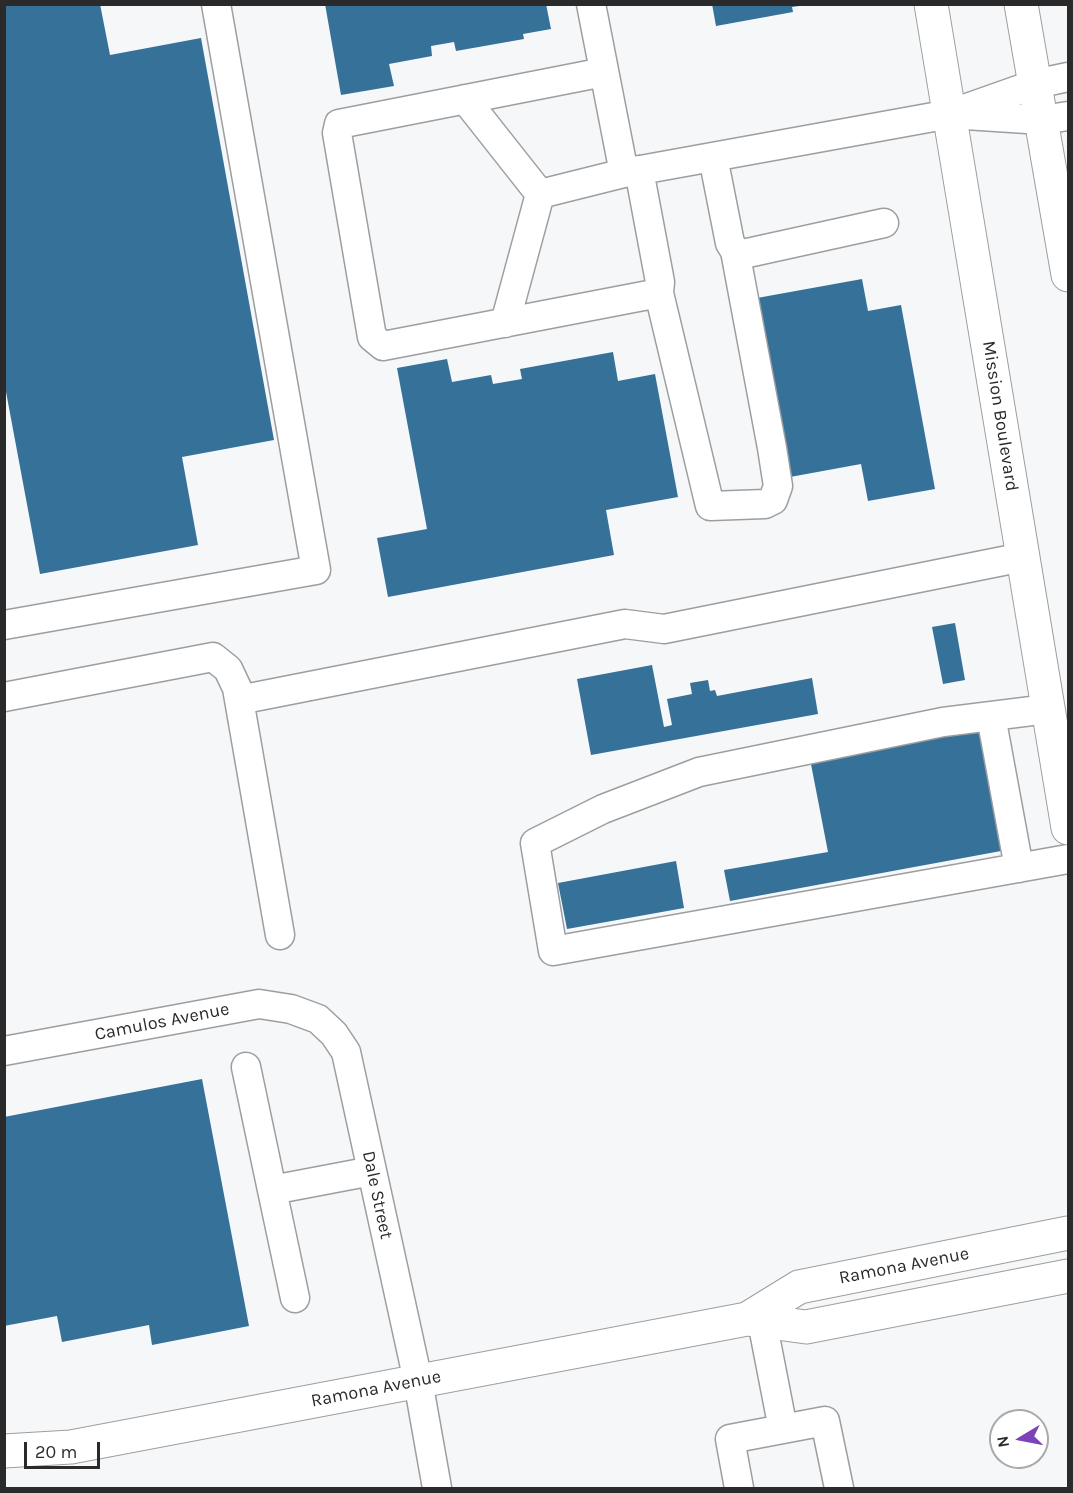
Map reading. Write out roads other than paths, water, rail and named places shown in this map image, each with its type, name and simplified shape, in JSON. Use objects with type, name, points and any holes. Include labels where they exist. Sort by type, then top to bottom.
[{"type":"main road","name":"Mission Boulevard","points":[[931,4],[1068,828]]},
{"type":"main road","points":[[1021,4],[1035,84],[1055,118],[1068,275]]},
{"type":"main road","name":"Ramona Avenue","points":[[754,1320],[799,1287],[1068,1233]]},
{"type":"main road","name":"Ramona Avenue","points":[[4,1451],[71,1447],[754,1320],[806,1327],[1068,1276]]},
{"type":"street","points":[[4,625],[316,570],[216,4]]},
{"type":"street","points":[[591,4],[604,72],[660,282],[658,293],[710,506],[765,504],[773,500],[778,486],[735,251],[730,243],[713,157]]},
{"type":"street","points":[[604,72],[339,124],[337,133],[372,337],[383,346],[658,293]]},
{"type":"street","points":[[540,194],[631,172],[950,114],[1035,84],[1068,77]]},
{"type":"street","points":[[465,99],[540,194]]},
{"type":"street","points":[[950,114],[1055,118]]},
{"type":"street","points":[[505,323],[540,194]]},
{"type":"street","points":[[735,251],[743,254],[884,223]]},
{"type":"street","points":[[239,700],[625,624],[664,629],[1023,557]]},
{"type":"street","points":[[4,697],[213,657],[228,669],[237,688],[280,935]]},
{"type":"street","points":[[1048,708],[943,722],[699,772],[603,809],[535,843],[553,951],[1068,859]]},
{"type":"street","points":[[992,716],[1020,868]]},
{"type":"street","name":"Camulos Avenue","points":[[4,1051],[259,1004],[291,1009],[318,1019]]},
{"type":"street","name":"Dale Street","points":[[318,1019],[334,1034],[346,1053],[418,1381],[437,1488]]},
{"type":"street","points":[[246,1067],[295,1298]]},
{"type":"street","points":[[272,1190],[372,1171]]},
{"type":"street","points":[[754,1320],[783,1429]]},
{"type":"street","points":[[739,1488],[730,1439],[825,1421],[838,1488]]}]
